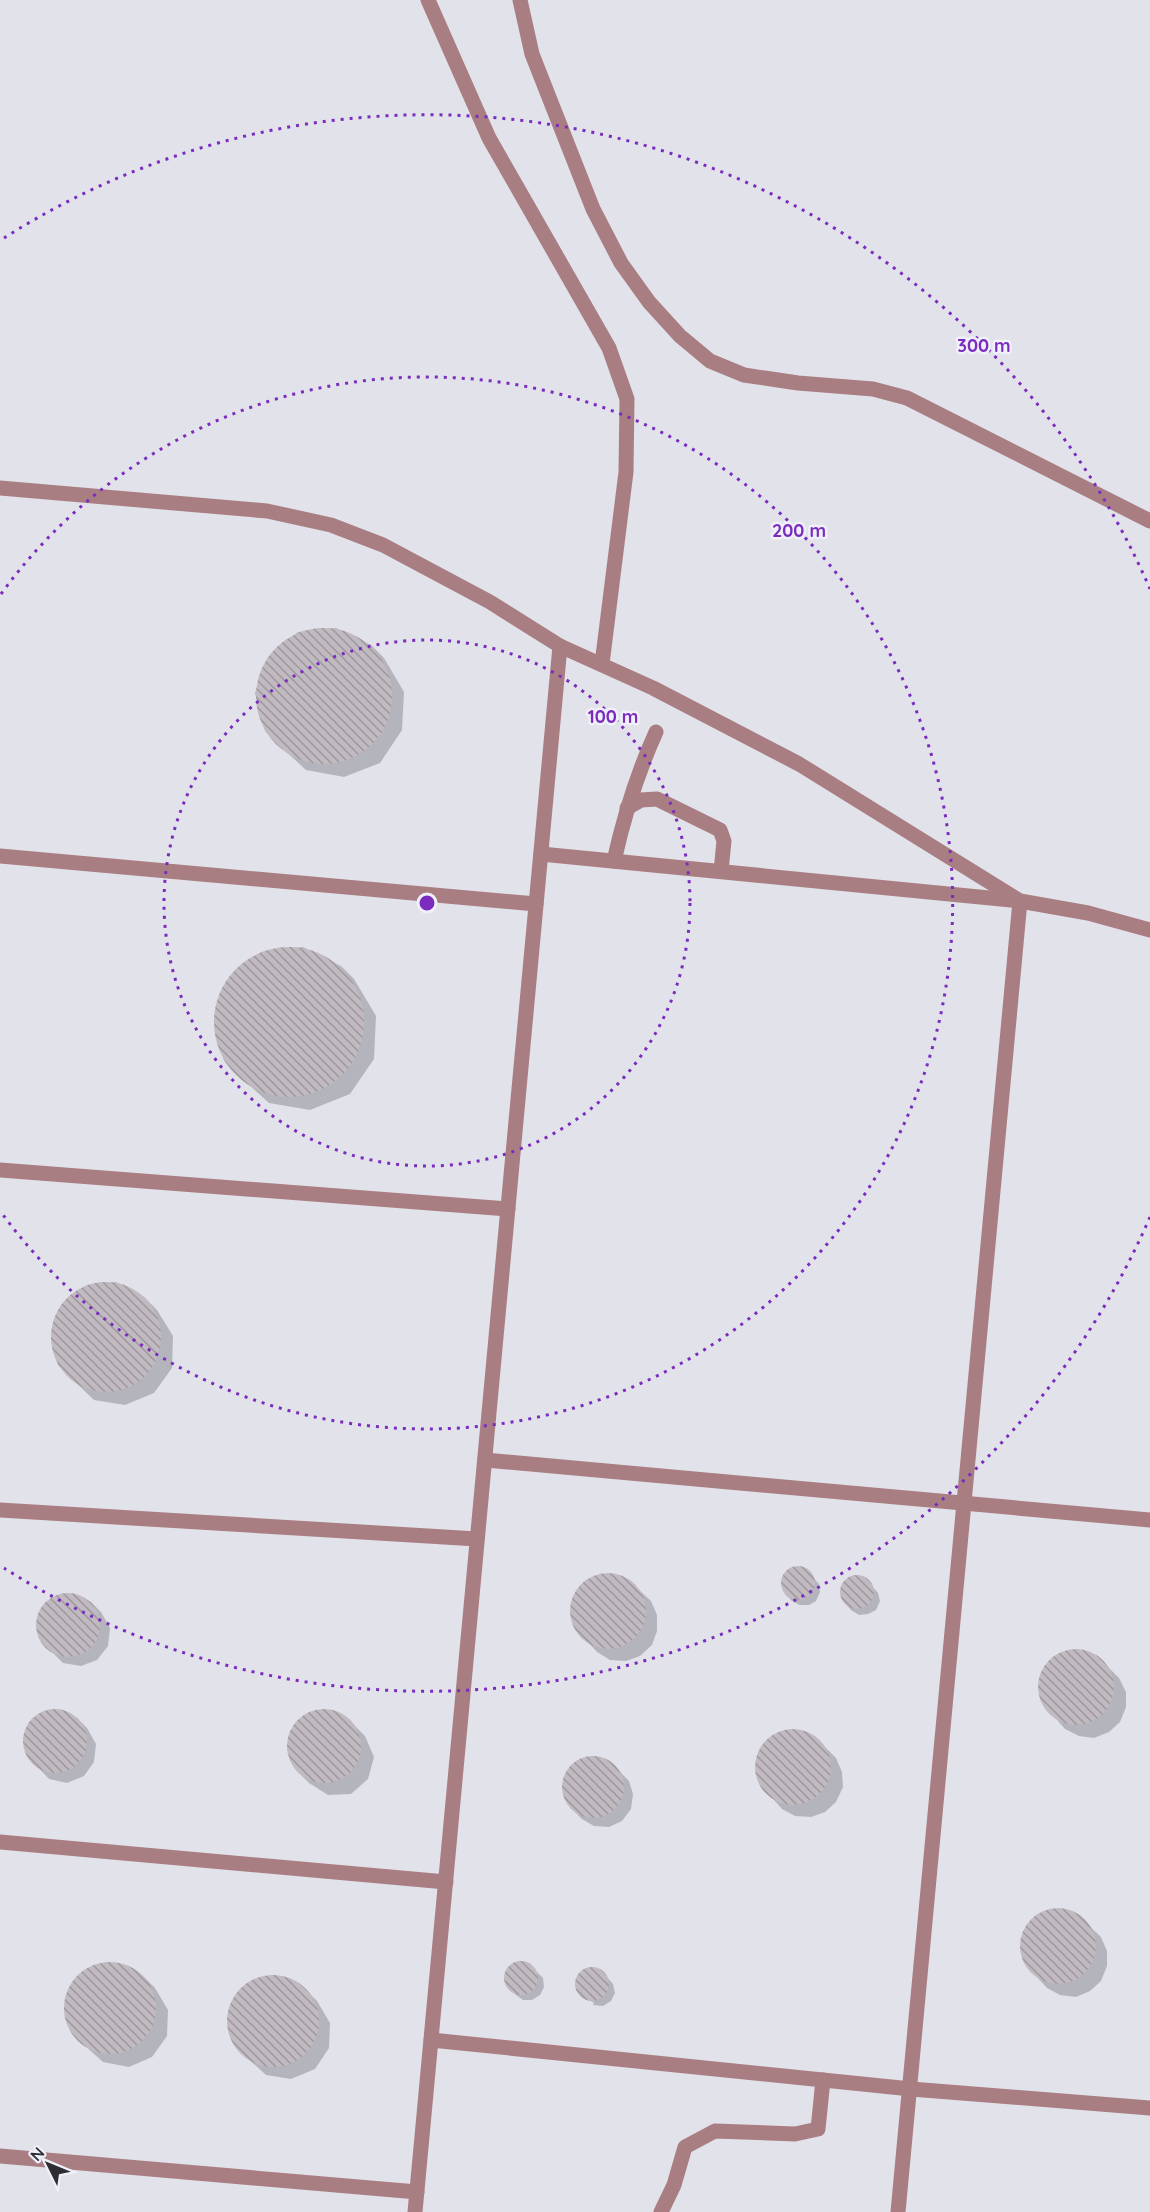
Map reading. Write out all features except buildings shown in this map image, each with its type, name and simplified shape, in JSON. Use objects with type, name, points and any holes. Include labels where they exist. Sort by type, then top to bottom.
[{"type":"street","points":[[428,0],[489,138],[609,348],[627,399],[626,472],[602,664]]},
{"type":"street","points":[[520,0],[532,54],[593,210],[621,263],[649,302],[680,336],[710,361],[744,375],[798,383],[873,389],[907,398],[1150,521]]},
{"type":"street","points":[[0,488],[267,510],[331,525],[393,550],[490,602],[560,646],[653,688],[799,764],[1020,901]]},
{"type":"street","points":[[415,2212],[560,646]]},
{"type":"street","points":[[614,861],[627,808],[656,732]]},
{"type":"street","points":[[627,808],[641,800],[657,799],[720,830],[724,841],[721,871]]},
{"type":"street","points":[[541,854],[1020,901],[1088,914],[1150,930]]},
{"type":"street","points":[[0,856],[536,904]]},
{"type":"street","points":[[898,2212],[1020,901]]},
{"type":"street","points":[[0,1170],[508,1209]]},
{"type":"street","points":[[485,1460],[1150,1520]]},
{"type":"street","points":[[0,1510],[477,1539]]},
{"type":"street","points":[[0,1842],[446,1882]]},
{"type":"street","points":[[431,2040],[910,2089],[1150,2108]]},
{"type":"street","points":[[661,2212],[674,2185],[685,2147],[715,2131],[795,2134],[818,2129],[823,2080]]},
{"type":"street","points":[[0,2156],[417,2192]]}]
